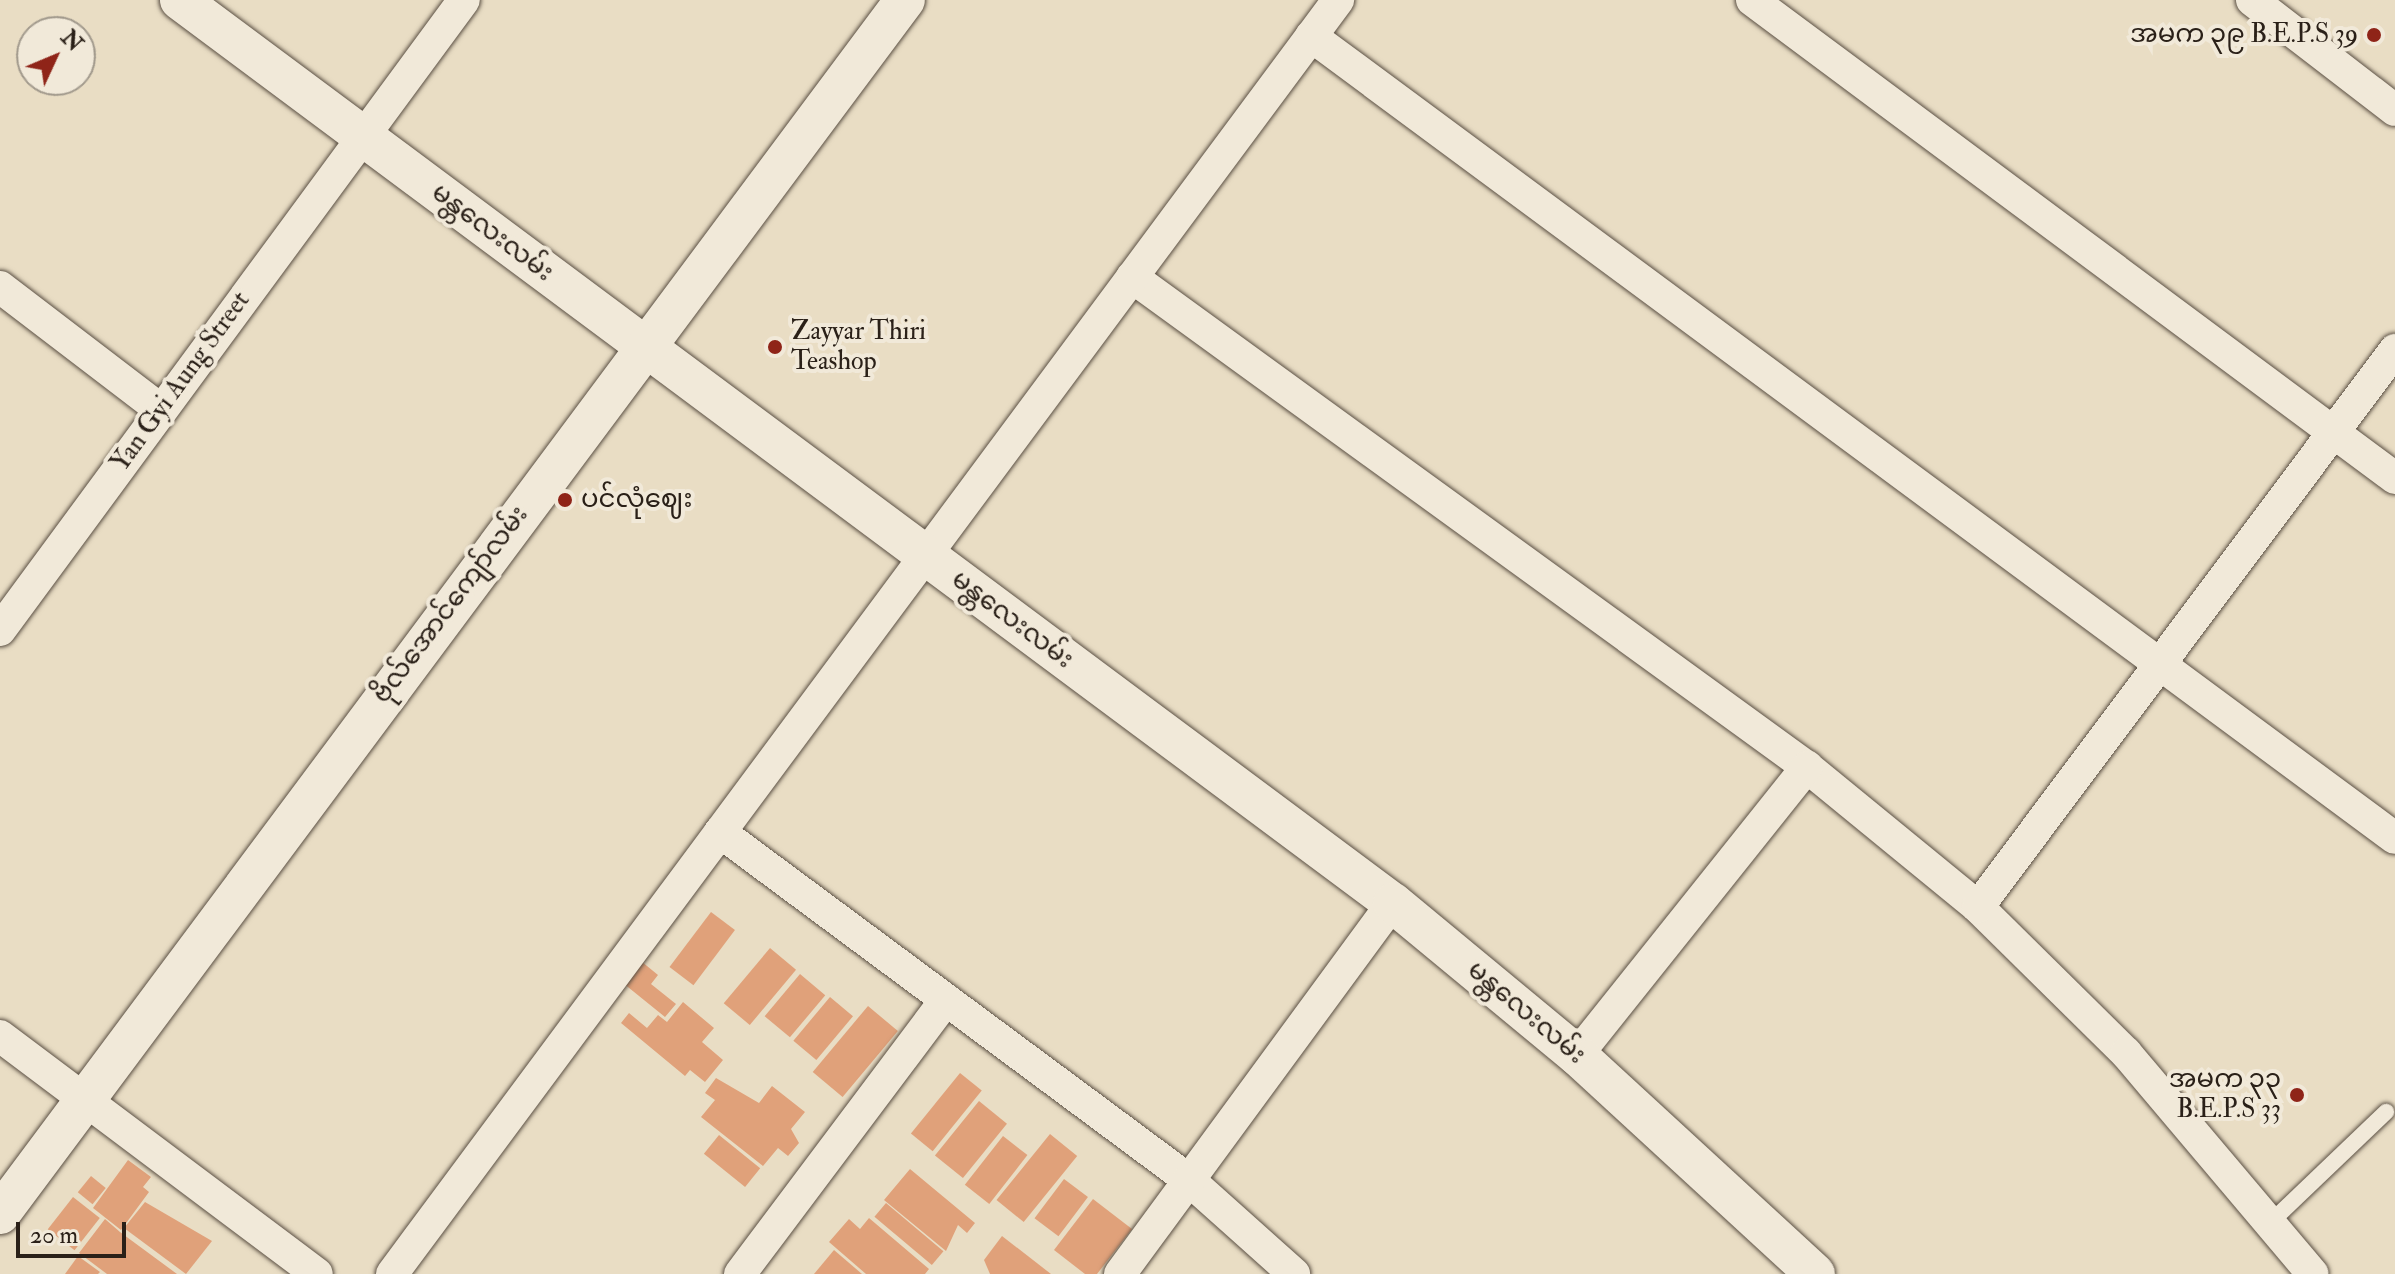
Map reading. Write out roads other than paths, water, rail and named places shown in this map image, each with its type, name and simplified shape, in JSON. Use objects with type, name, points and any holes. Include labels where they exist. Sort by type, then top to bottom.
[{"type":"street","name":"မန္တလေးလမ်း","points":[[180,0],[642,347],[1393,903],[1577,1055],[1815,1274]]},
{"type":"street","name":"Yan Gyi Aung Street","points":[[0,630],[464,0]]},
{"type":"street","name":"ဗိုလ်အောင်ကျော်လမ်း","points":[[0,1214],[642,347],[905,0]]},
{"type":"street","points":[[392,1274],[1338,0]]},
{"type":"street","points":[[1752,0],[2395,478]]},
{"type":"street","points":[[2252,0],[2395,110]]},
{"type":"street","points":[[1311,36],[2395,838]]},
{"type":"street","points":[[1132,277],[1807,767],[1978,907],[2126,1053],[2272,1221],[2313,1274]]},
{"type":"street","points":[[0,287],[161,410]]},
{"type":"street","points":[[1978,907],[2395,350]]},
{"type":"street","points":[[1577,1055],[1807,767]]},
{"type":"street","points":[[720,832],[1189,1180],[1294,1274]]},
{"type":"street","points":[[1120,1274],[1393,903]]},
{"type":"street","points":[[740,1274],[946,1000]]},
{"type":"street","points":[[0,1036],[317,1274]]},
{"type":"lane","points":[[2272,1221],[2386,1112]]},
{"type":"place","name":"အမက ၃၉ B.E.P.S 39","points":[[2374,35]]},
{"type":"place","name":"Zayyar Thiri Teashop","points":[[775,347]]},
{"type":"place","name":"ပင်လုံဈေး","points":[[565,500]]},
{"type":"place","name":"အမက ၃၃ B.E.P.S 33","points":[[2297,1095]]}]
